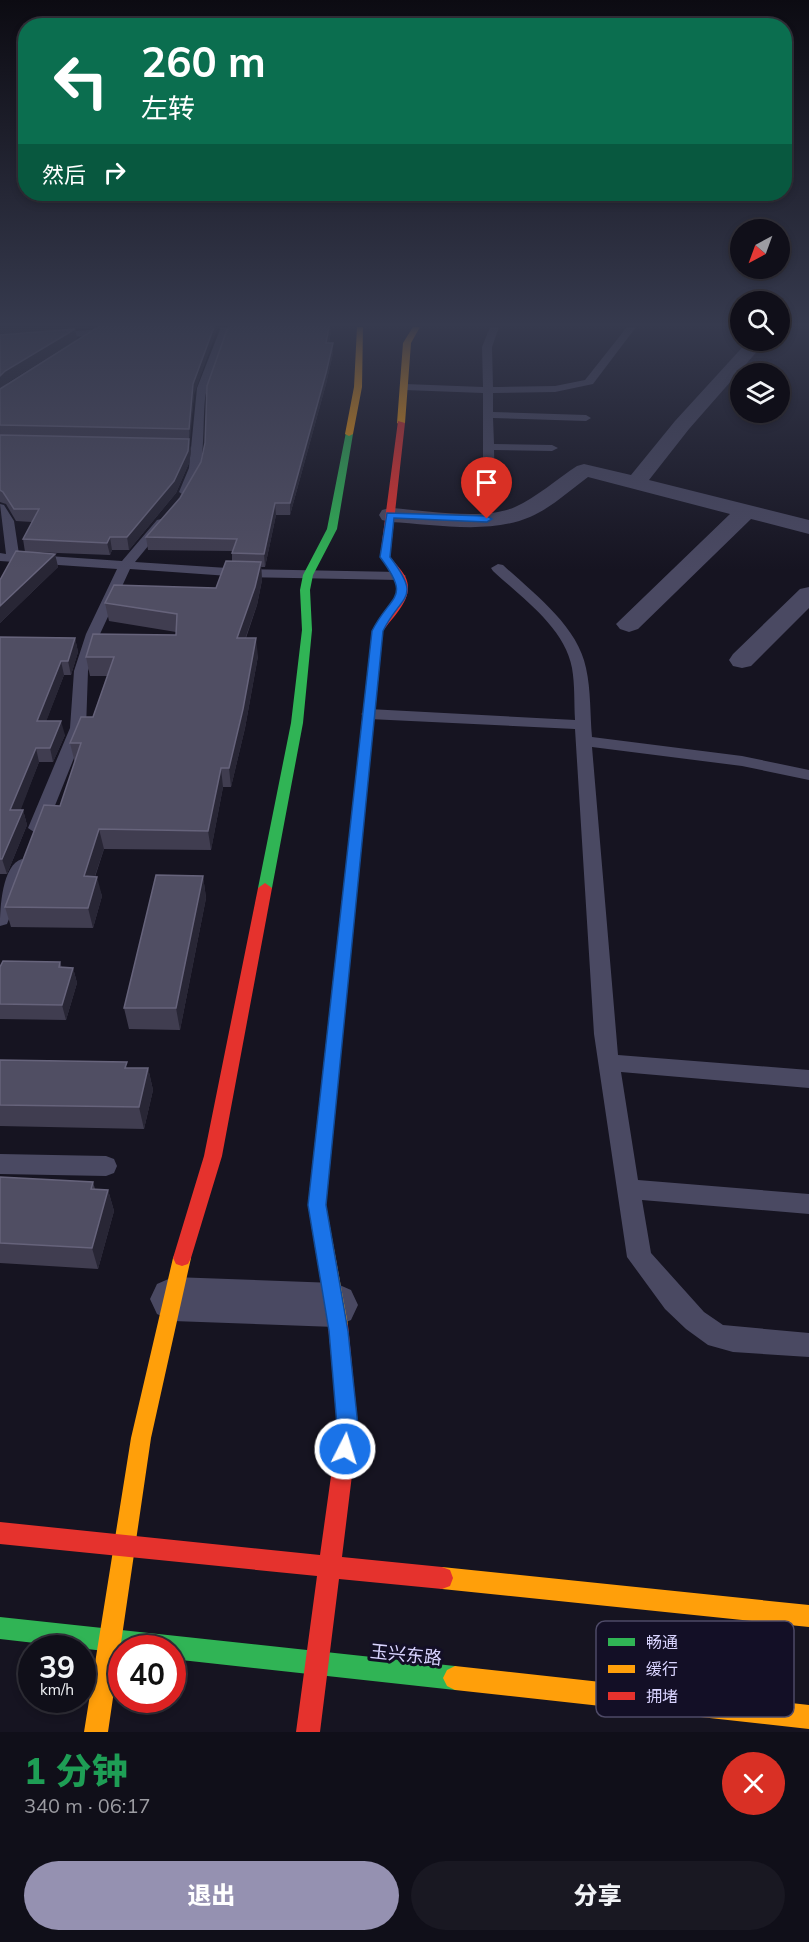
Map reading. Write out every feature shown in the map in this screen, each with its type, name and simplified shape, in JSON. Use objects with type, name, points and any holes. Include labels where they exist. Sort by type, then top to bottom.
[{"type":"street","points":[[111,1635],[141,1438],[182,1257],[213,1156],[297,723],[307,630],[304,607],[308,574],[332,529],[354,408]]},
{"type":"street","points":[[308,1732],[348,1426],[335,1305],[317,1205],[378,631],[402,597],[403,589],[399,576],[385,557],[403,408]]},
{"type":"street","points":[[636,483],[697,408]]},
{"type":"street","points":[[390,515],[487,519],[508,517],[523,512],[584,470],[809,527]]},
{"type":"street","points":[[629,624],[746,511]]},
{"type":"street","points":[[742,660],[809,594]]},
{"type":"street","points":[[173,1299],[335,1305]]},
{"type":"street","points":[[0,1533],[809,1616]]},
{"type":"street","name":"玉兴东路","points":[[0,1628],[108,1641]]},
{"type":"street","name":"玉兴东路","points":[[186,1649],[596,1694]]},
{"type":"street","points":[[96,1732],[108,1654]]},
{"type":"street","name":"玉兴东路","points":[[794,1715],[809,1717]]},
{"type":"lane","points":[[0,919],[78,728],[81,671],[86,653],[125,566],[172,508],[195,472],[193,446],[200,408]]},
{"type":"lane","points":[[489,408],[489,487]]},
{"type":"lane","points":[[489,416],[586,418]]},
{"type":"lane","points":[[489,447],[552,448]]},
{"type":"lane","points":[[0,508],[8,521],[7,558],[125,566],[399,576]]},
{"type":"lane","points":[[498,568],[551,618],[570,644],[579,667],[603,1022],[639,1257],[659,1284],[684,1310],[718,1337],[809,1346]]},
{"type":"lane","points":[[369,714],[583,733],[809,775]]},
{"type":"lane","points":[[609,1063],[809,1079]]},
{"type":"lane","points":[[0,1164],[106,1166]]},
{"type":"lane","points":[[628,1189],[809,1204]]},
{"type":"building","points":[[0,408],[191,408],[189,429],[0,425]]},
{"type":"building","points":[[206,408],[316,408],[290,503],[275,503],[264,554],[232,553],[237,539],[146,537],[180,498],[201,462],[205,443]]},
{"type":"building","points":[[0,435],[189,439],[188,451],[174,481],[127,537],[110,537],[107,543],[23,539],[39,509],[14,509],[0,490]]},
{"type":"building","points":[[16,551],[55,554],[0,606],[0,580]]},
{"type":"building","points":[[226,561],[261,562],[255,587],[237,638],[256,638],[229,768],[221,768],[208,831],[99,829],[84,876],[97,877],[88,908],[5,907],[44,805],[60,806],[81,743],[70,743],[81,717],[93,717],[114,657],[86,657],[93,634],[176,635],[177,614],[105,603],[114,585],[216,588]]},
{"type":"building","points":[[0,637],[75,638],[68,661],[61,661],[37,721],[61,721],[50,748],[36,748],[10,810],[23,810],[2,859],[0,859]]},
{"type":"building","points":[[156,875],[203,876],[176,1008],[124,1008]]},
{"type":"building","points":[[3,961],[60,962],[59,967],[73,968],[62,1005],[0,1004],[0,967]]},
{"type":"building","points":[[0,1060],[127,1062],[125,1068],[148,1068],[139,1107],[0,1105]]},
{"type":"building","points":[[0,1177],[93,1182],[91,1189],[108,1190],[92,1248],[0,1243]]},
{"type":"traffic: fast","points":[[265,888],[297,723],[307,630],[305,590],[308,575],[332,529],[349,434]]},
{"type":"traffic: fast","points":[[0,1628],[455,1678]]},
{"type":"traffic: slow","points":[[349,434],[354,408]]},
{"type":"traffic: slow","points":[[401,423],[402,408]]},
{"type":"traffic: slow","points":[[338,1325],[317,1205],[349,900]]},
{"type":"traffic: slow","points":[[96,1732],[141,1438],[182,1258]]},
{"type":"traffic: slow","points":[[442,1578],[809,1616]]},
{"type":"traffic: slow","points":[[455,1678],[596,1694]]},
{"type":"traffic: slow","points":[[794,1715],[809,1717]]},
{"type":"traffic: jam","points":[[349,900],[378,631],[397,605],[403,591],[400,576],[385,557],[401,423]]},
{"type":"traffic: jam","points":[[182,1258],[213,1156],[265,888]]},
{"type":"traffic: jam","points":[[308,1732],[348,1426],[338,1325]]},
{"type":"traffic: jam","points":[[0,1533],[442,1578]]},
{"type":"route","points":[[345,1449],[348,1426],[339,1331],[317,1205],[378,631],[383,619],[398,604],[403,589],[402,581],[385,557],[390,515],[487,519]]}]
